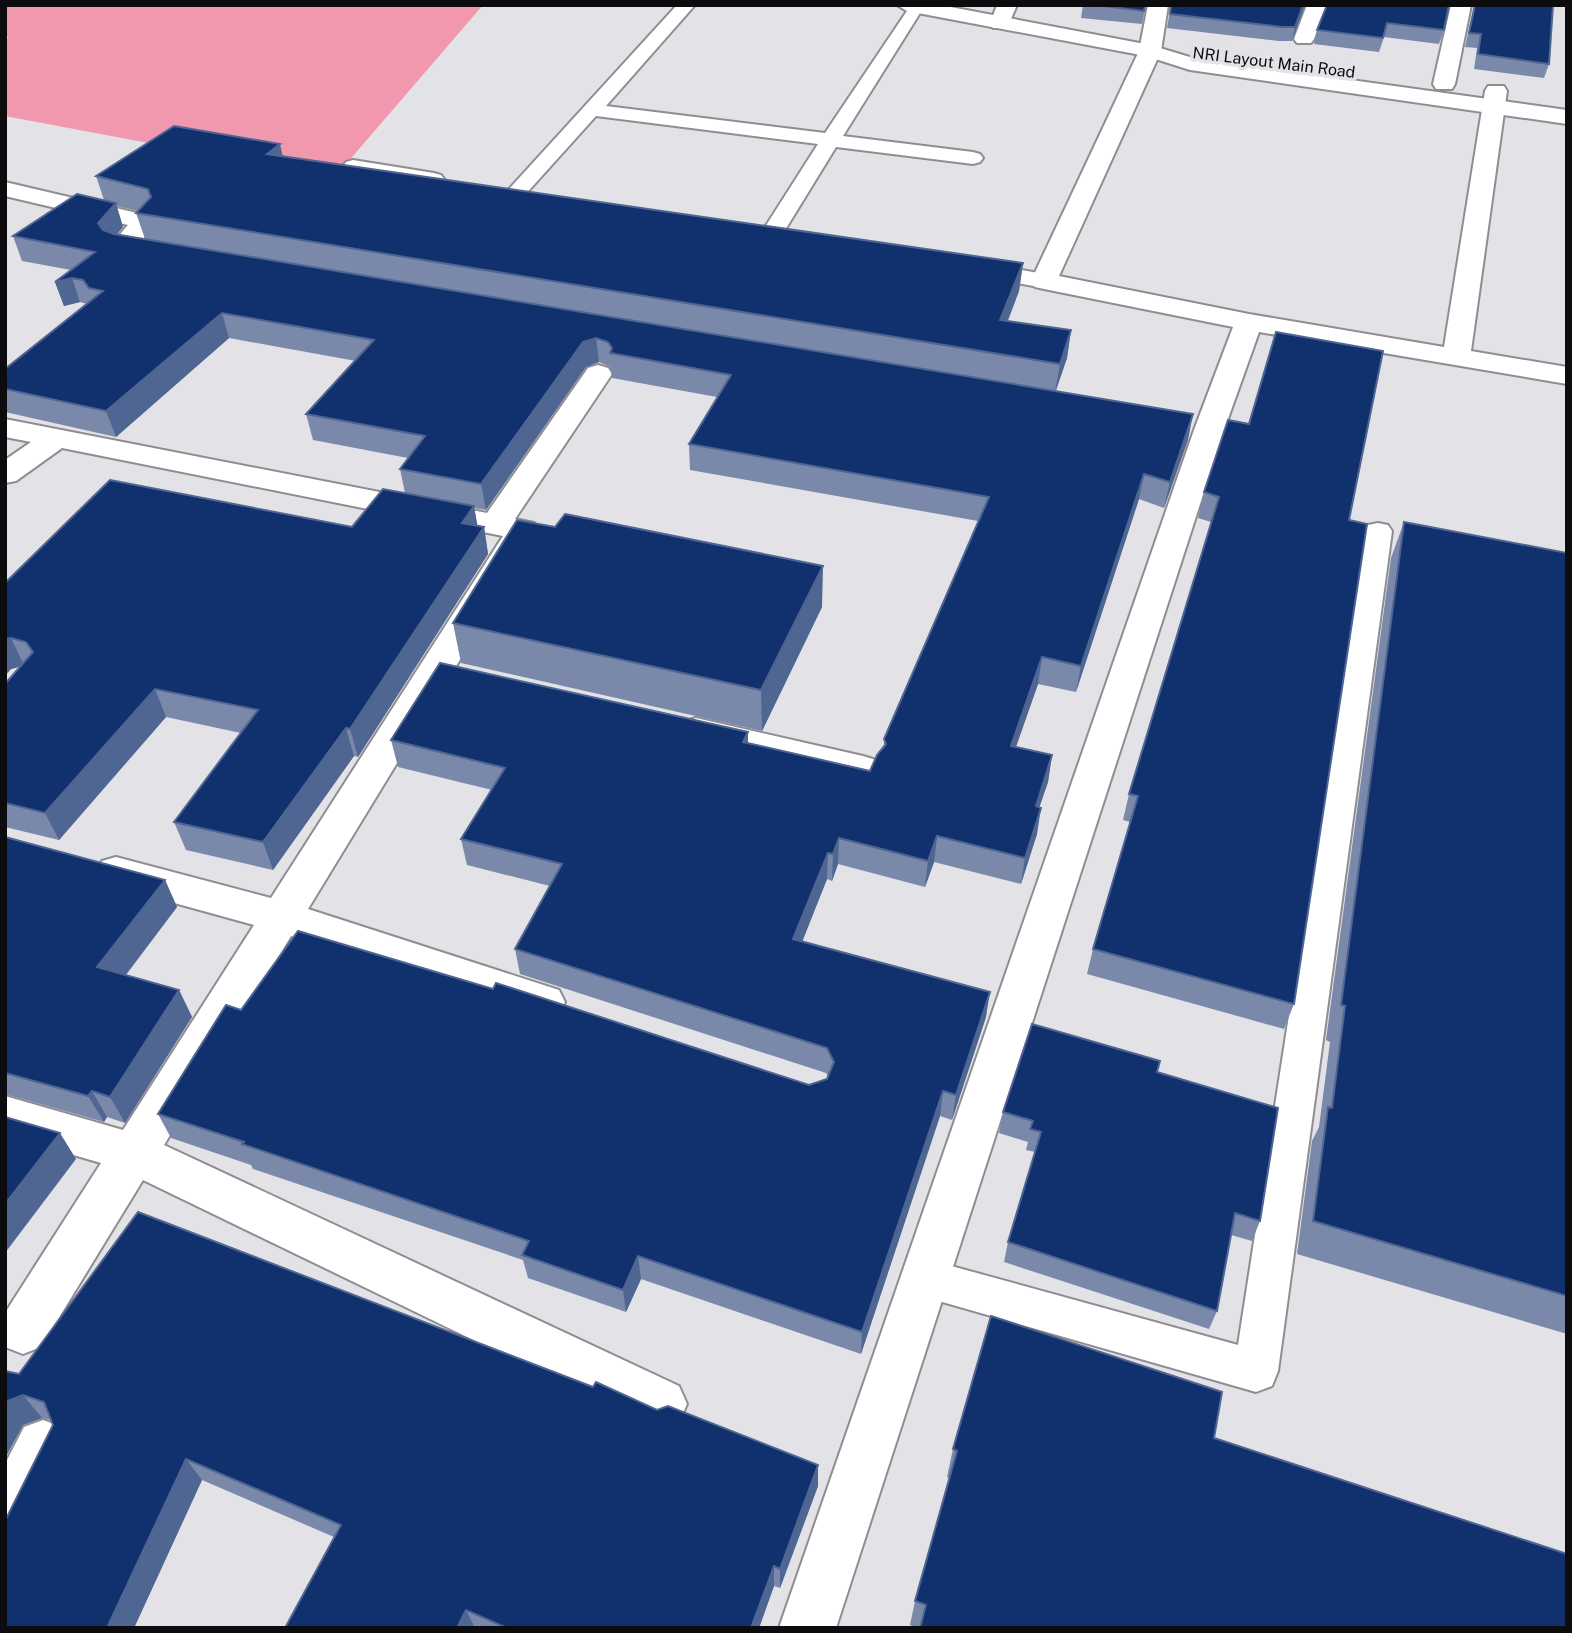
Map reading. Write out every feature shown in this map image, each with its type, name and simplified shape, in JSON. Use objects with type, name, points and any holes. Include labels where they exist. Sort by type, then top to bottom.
[{"type":"street","points":[[1158,5],[1150,51],[1044,281],[1249,322],[1567,376]]},
{"type":"street","points":[[1304,39],[1317,5]]},
{"type":"street","points":[[1444,84],[1461,5]]},
{"type":"street","points":[[913,6],[1004,15],[1150,51]]},
{"type":"street","name":"NRI Layout Main Road","points":[[1150,51],[1200,50],[1444,84],[1567,117]]},
{"type":"street","name":"NRI Layout Main Road","points":[[1150,51],[1190,64],[1494,99],[1567,101]]},
{"type":"street","points":[[1456,357],[1494,99]]},
{"type":"street","points":[[5,189],[145,222],[122,247],[191,258]]},
{"type":"street","points":[[807,1628],[926,1279],[1195,428],[1249,322]]},
{"type":"street","points":[[494,526],[598,373]]},
{"type":"street","points":[[5,428],[523,530],[23,1330]]},
{"type":"street","points":[[5,474],[57,438]]},
{"type":"street","points":[[434,672],[474,681]]},
{"type":"street","points":[[662,724],[863,769]]},
{"type":"street","points":[[84,864],[282,917],[585,1015]]},
{"type":"street","points":[[5,1115],[134,1153],[661,1404]]},
{"type":"street","points":[[5,1521],[43,1446]]},
{"type":"lane","points":[[516,193],[687,5]]},
{"type":"lane","points":[[771,235],[913,6]]},
{"type":"lane","points":[[592,110],[973,158]]},
{"type":"lane","points":[[353,166],[448,182]]},
{"type":"lane","points":[[489,188],[543,197]]},
{"type":"lane","points":[[745,231],[798,240]]},
{"type":"lane","points":[[955,266],[1044,281]]},
{"type":"lane","points":[[926,1279],[1256,1371],[1378,531]]},
{"type":"shaded area","points":[[5,5],[483,5],[334,178],[5,116],[5,40],[9,37],[5,36]]},
{"type":"building","points":[[1095,5],[1145,5],[1144,11]]},
{"type":"building","points":[[1171,5],[1303,5],[1295,27],[1282,27],[1170,14]]},
{"type":"building","points":[[1327,5],[1449,5],[1444,30],[1387,23],[1383,38],[1317,30]]},
{"type":"building","points":[[1475,5],[1553,5],[1549,64],[1478,54],[1481,34],[1469,33]]},
{"type":"building","points":[[174,126],[280,144],[267,154],[1023,263],[1000,320],[1071,330],[1060,364],[136,213],[151,197],[148,189],[96,176]]},
{"type":"building","points":[[77,194],[116,203],[98,223],[103,230],[114,234],[1193,414],[1170,482],[1144,474],[1081,666],[1042,657],[1011,746],[1052,755],[1036,806],[1041,808],[1025,858],[937,836],[928,861],[839,838],[833,854],[828,853],[793,939],[990,992],[956,1095],[943,1091],[862,1332],[638,1256],[623,1290],[522,1255],[529,1241],[158,1114],[226,1005],[241,1010],[298,931],[493,989],[496,983],[809,1085],[827,1079],[834,1062],[827,1048],[515,949],[562,864],[461,839],[505,768],[391,740],[440,663],[748,732],[743,742],[870,771],[877,755],[886,744],[884,739],[989,497],[689,444],[731,375],[610,353],[612,348],[608,342],[596,338],[583,342],[481,484],[400,469],[425,436],[306,414],[374,340],[222,313],[106,411],[5,389],[5,369],[103,291],[89,288],[83,280],[72,278],[55,282],[95,252],[13,236]]},
{"type":"building","points":[[1276,332],[1383,351],[1349,520],[1367,524],[1294,1004],[1093,949],[1138,796],[1129,794],[1219,497],[1204,492],[1228,420],[1249,424]]},
{"type":"building","points":[[110,480],[352,527],[383,489],[474,506],[462,523],[484,527],[350,729],[346,728],[263,842],[174,822],[258,710],[155,689],[45,813],[5,803],[5,684],[33,652],[26,642],[5,639],[5,583]]},
{"type":"building","points":[[565,514],[823,566],[761,690],[453,623],[517,520],[555,527]]},
{"type":"building","points":[[1404,522],[1567,553],[1567,1296],[1313,1221],[1328,1107],[1332,1108],[1345,1006],[1341,1005]]},
{"type":"building","points":[[5,837],[165,880],[97,967],[179,990],[110,1097],[92,1091],[88,1096],[5,1073]]},
{"type":"building","points":[[1032,1024],[1160,1061],[1157,1072],[1278,1108],[1260,1221],[1235,1213],[1217,1311],[1008,1242],[1041,1132],[1030,1129],[1033,1121],[1003,1112]]},
{"type":"building","points":[[5,1117],[60,1133],[5,1204]]},
{"type":"building","points":[[138,1212],[593,1387],[596,1382],[657,1410],[668,1406],[818,1465],[780,1569],[774,1566],[751,1628],[507,1628],[466,1610],[457,1628],[285,1628],[341,1525],[186,1459],[107,1628],[5,1628],[5,1521],[53,1425],[44,1402],[23,1395],[5,1402],[5,1371],[19,1374]]},
{"type":"building","points":[[991,1316],[1222,1392],[1214,1438],[1567,1554],[1567,1628],[920,1628],[926,1605],[915,1601],[957,1451],[953,1449]]}]
